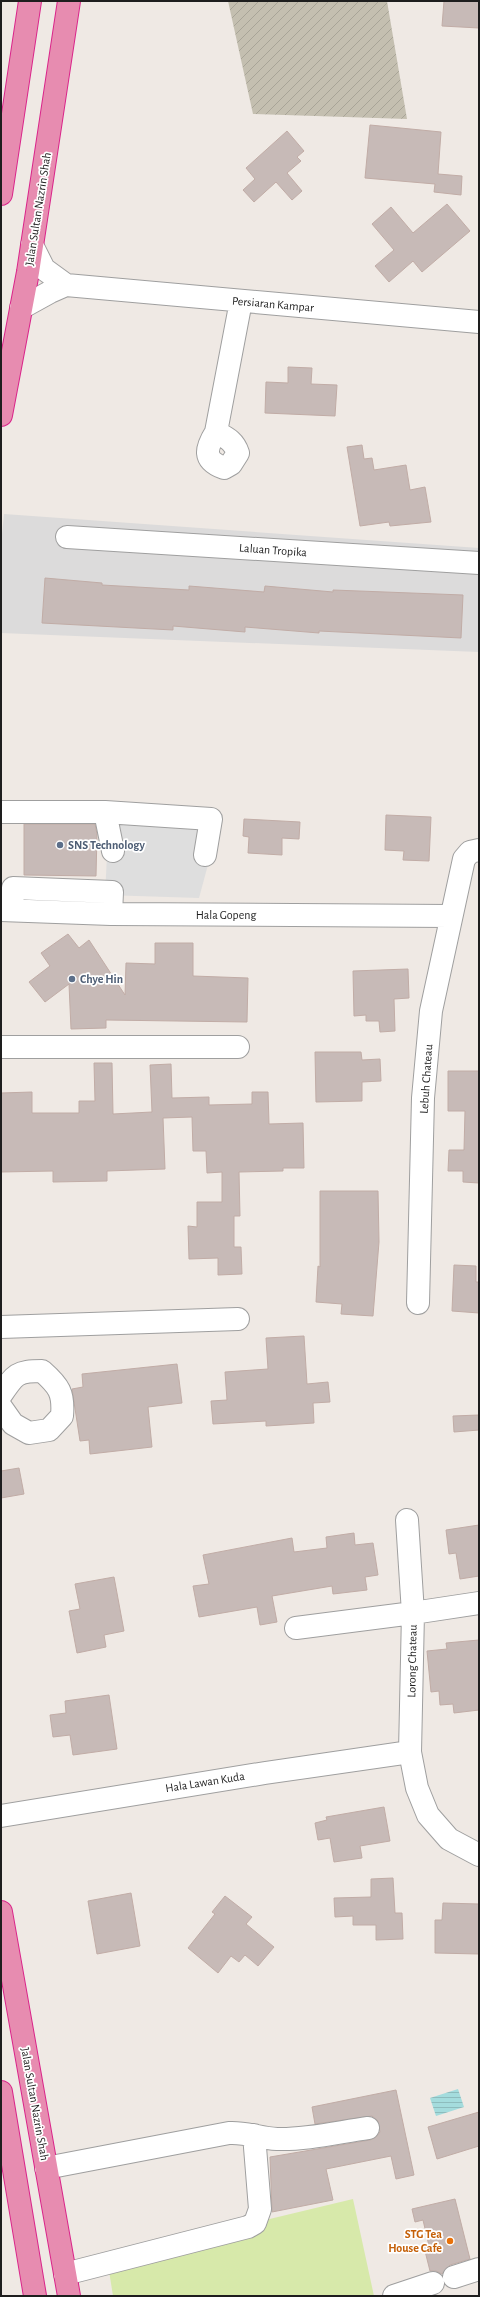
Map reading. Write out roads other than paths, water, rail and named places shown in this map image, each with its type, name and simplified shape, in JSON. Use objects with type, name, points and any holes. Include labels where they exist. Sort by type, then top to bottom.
[{"type":"highway","points":[[1,194],[8,104],[30,1]]},
{"type":"highway","name":"Jalan Sultan Nazrin Shah","points":[[1,415],[32,245],[69,1]]},
{"type":"highway","name":"Jalan Sultan Nazrin Shah","points":[[1,1912],[69,2296]]},
{"type":"highway","points":[[1,2092],[3,2117],[35,2296]]},
{"type":"street","points":[[32,245],[44,269],[66,285]]},
{"type":"street","name":"Persiaran Kampar","points":[[21,308],[66,285],[479,322]]},
{"type":"street","points":[[241,301],[216,432],[208,446],[208,456],[215,465],[224,468],[241,459]]},
{"type":"street","name":"Laluan Tropika","points":[[67,537],[479,563]]},
{"type":"street","points":[[2,812],[106,812],[211,820],[205,855]]},
{"type":"street","points":[[106,812],[113,851]]},
{"type":"street","name":"Lebuh Chateau","points":[[418,1303],[423,1098],[431,1011],[450,916],[471,854]]},
{"type":"street","name":"Hala Gopeng","points":[[6,910],[110,914],[450,916]]},
{"type":"street","points":[[1,1047],[238,1047]]},
{"type":"street","points":[[1,1327],[238,1319]]},
{"type":"street","points":[[1,1395],[10,1381],[23,1371],[42,1371],[57,1385],[63,1403],[62,1416],[49,1430],[29,1433],[13,1424],[1,1407]]},
{"type":"street","points":[[296,1628],[413,1613],[407,1520]]},
{"type":"street","name":"Lorong Chateau","points":[[410,1752],[413,1613],[479,1603]]},
{"type":"street","points":[[410,1752],[417,1788],[428,1815],[449,1839],[479,1855]]},
{"type":"street","name":"Hala Lawan Kuda","points":[[1,1816],[257,1774],[410,1752]]},
{"type":"street","points":[[46,2168],[229,2133],[244,2132],[278,2139],[368,2128]]},
{"type":"street","points":[[65,2274],[248,2228],[255,2223],[260,2204],[254,2135]]},
{"type":"street","points":[[454,2277],[479,2269]]},
{"type":"street","points":[[394,2296],[433,2283]]},
{"type":"water","points":[[458,2089],[464,2107],[436,2116],[430,2098]]},
{"type":"place","name":"SNS Technology","points":[[60,845]]},
{"type":"place","name":"Chye Hin","points":[[72,979]]},
{"type":"place","name":"STG Tea House Cafe","points":[[450,2241]]}]
